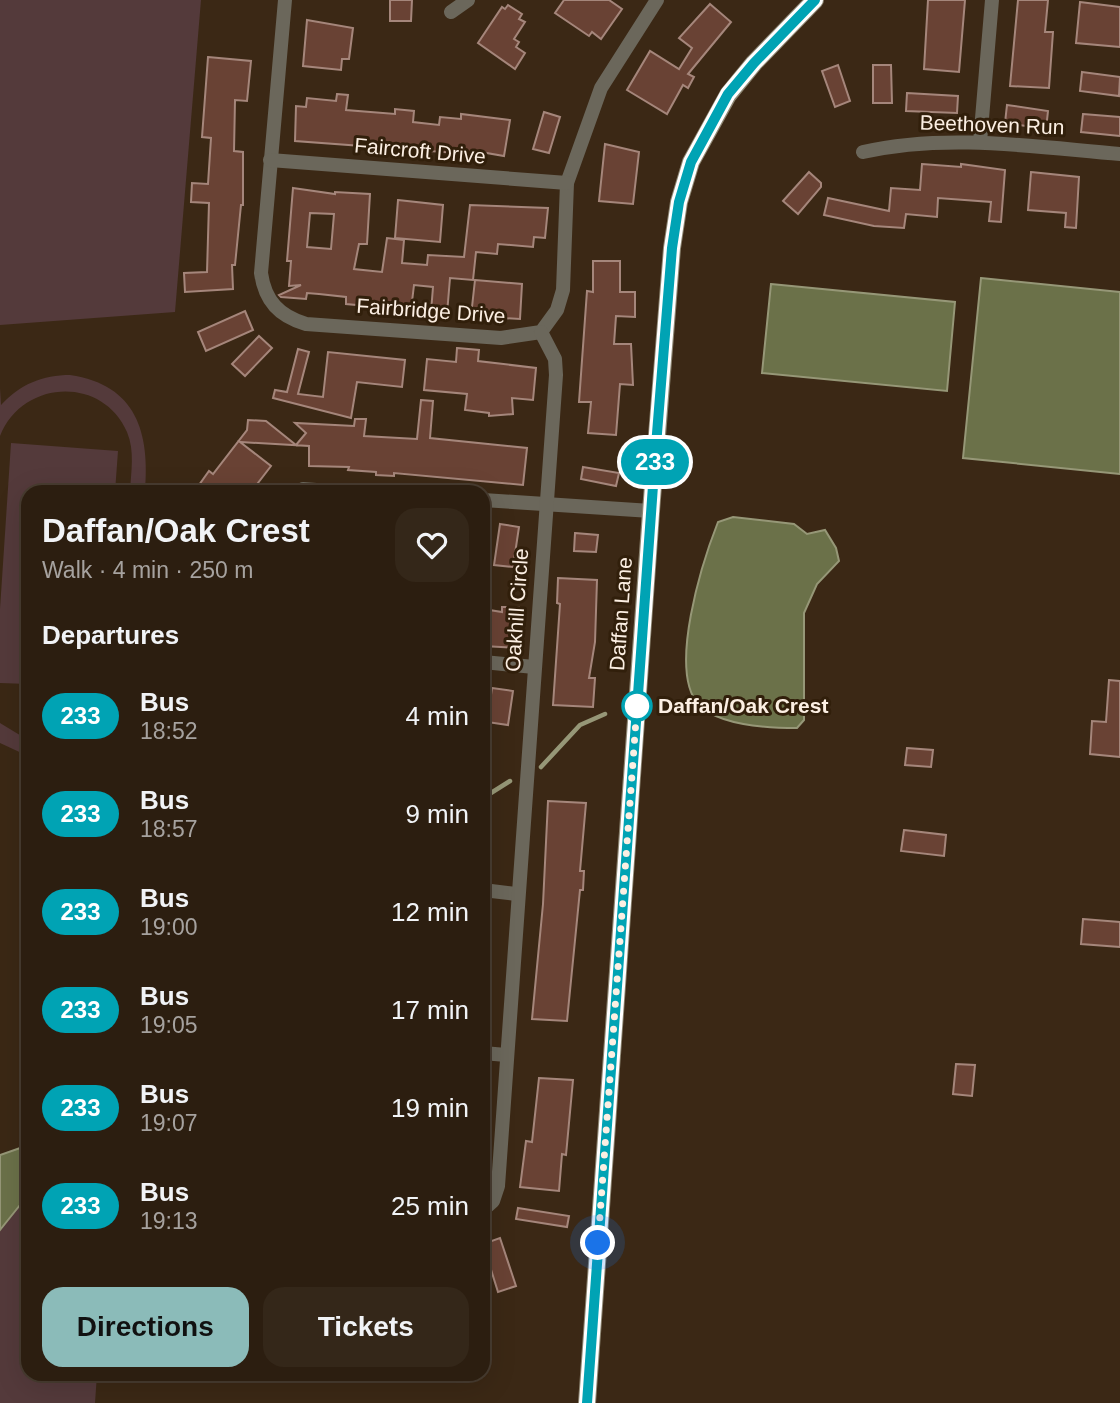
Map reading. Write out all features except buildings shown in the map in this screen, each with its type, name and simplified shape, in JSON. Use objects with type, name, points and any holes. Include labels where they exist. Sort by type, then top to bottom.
[{"type":"street","name":"Fairbridge Drive","points":[[285,0],[261,273],[271,303],[281,313],[306,324],[501,338],[541,332]]},
{"type":"street","points":[[451,12],[468,0]]},
{"type":"street","points":[[541,332],[556,310],[563,290],[567,183],[601,88],[655,0]]},
{"type":"street","name":"Daffan Lane","points":[[587,1403],[651,511],[672,248],[679,202],[691,162],[728,94],[815,0]]},
{"type":"street","points":[[980,142],[992,0]]},
{"type":"street","name":"Beethoven Run","points":[[863,152],[902,143],[980,142],[1120,154]]},
{"type":"street","name":"Faircroft Drive","points":[[270,160],[567,183]]},
{"type":"street","name":"Oakhill Circle","points":[[490,1204],[498,1186],[516,894],[556,375],[555,359],[541,332]]},
{"type":"street","points":[[490,500],[651,511]]},
{"type":"street","points":[[490,663],[534,667]]},
{"type":"street","points":[[490,891],[516,894]]},
{"type":"street","points":[[490,1054],[506,1055]]},
{"type":"shaded area","points":[[0,0],[201,0],[175,312],[0,325]]},
{"type":"shaded area","points":[[981,278],[1120,292],[1120,474],[963,458]]},
{"type":"shaded area","points":[[771,284],[955,302],[947,391],[762,373]]},
{"type":"shaded area","points":[[70,375],[93,380],[111,389],[124,401],[141,432],[145,450],[145,485],[130,485],[131,447],[127,432],[115,414],[100,401],[82,393],[43,395],[26,404],[11,417],[0,436],[0,388],[1,405],[24,386],[50,377]]},
{"type":"shaded area","points":[[11,443],[118,451],[116,485],[21,485],[21,684],[0,683],[0,609]]},
{"type":"shaded area","points":[[733,517],[794,524],[807,534],[825,530],[836,548],[839,561],[817,584],[804,613],[804,720],[797,728],[732,722],[708,712],[699,705],[690,689],[686,667],[687,642],[697,588],[718,522]]},
{"type":"shaded area","points":[[0,723],[21,736],[21,753],[0,743]]},
{"type":"shaded area","points":[[21,1148],[21,1204],[0,1230],[0,1155]]},
{"type":"shaded area","points":[[21,1204],[21,1381],[97,1381],[95,1403],[0,1403],[0,1230]]},
{"type":"waterway","points":[[541,767],[580,725],[605,714]]},
{"type":"waterway","points":[[490,794],[510,781]]},
{"type":"bus line","name":"233","points":[[587,1403],[655,458],[672,248],[679,202],[691,162],[728,94],[815,0]]},
{"type":"place","name":"Daffan/Oak Crest","points":[[637,706]]},
{"type":"route","points":[[598,1243],[637,706]]}]
